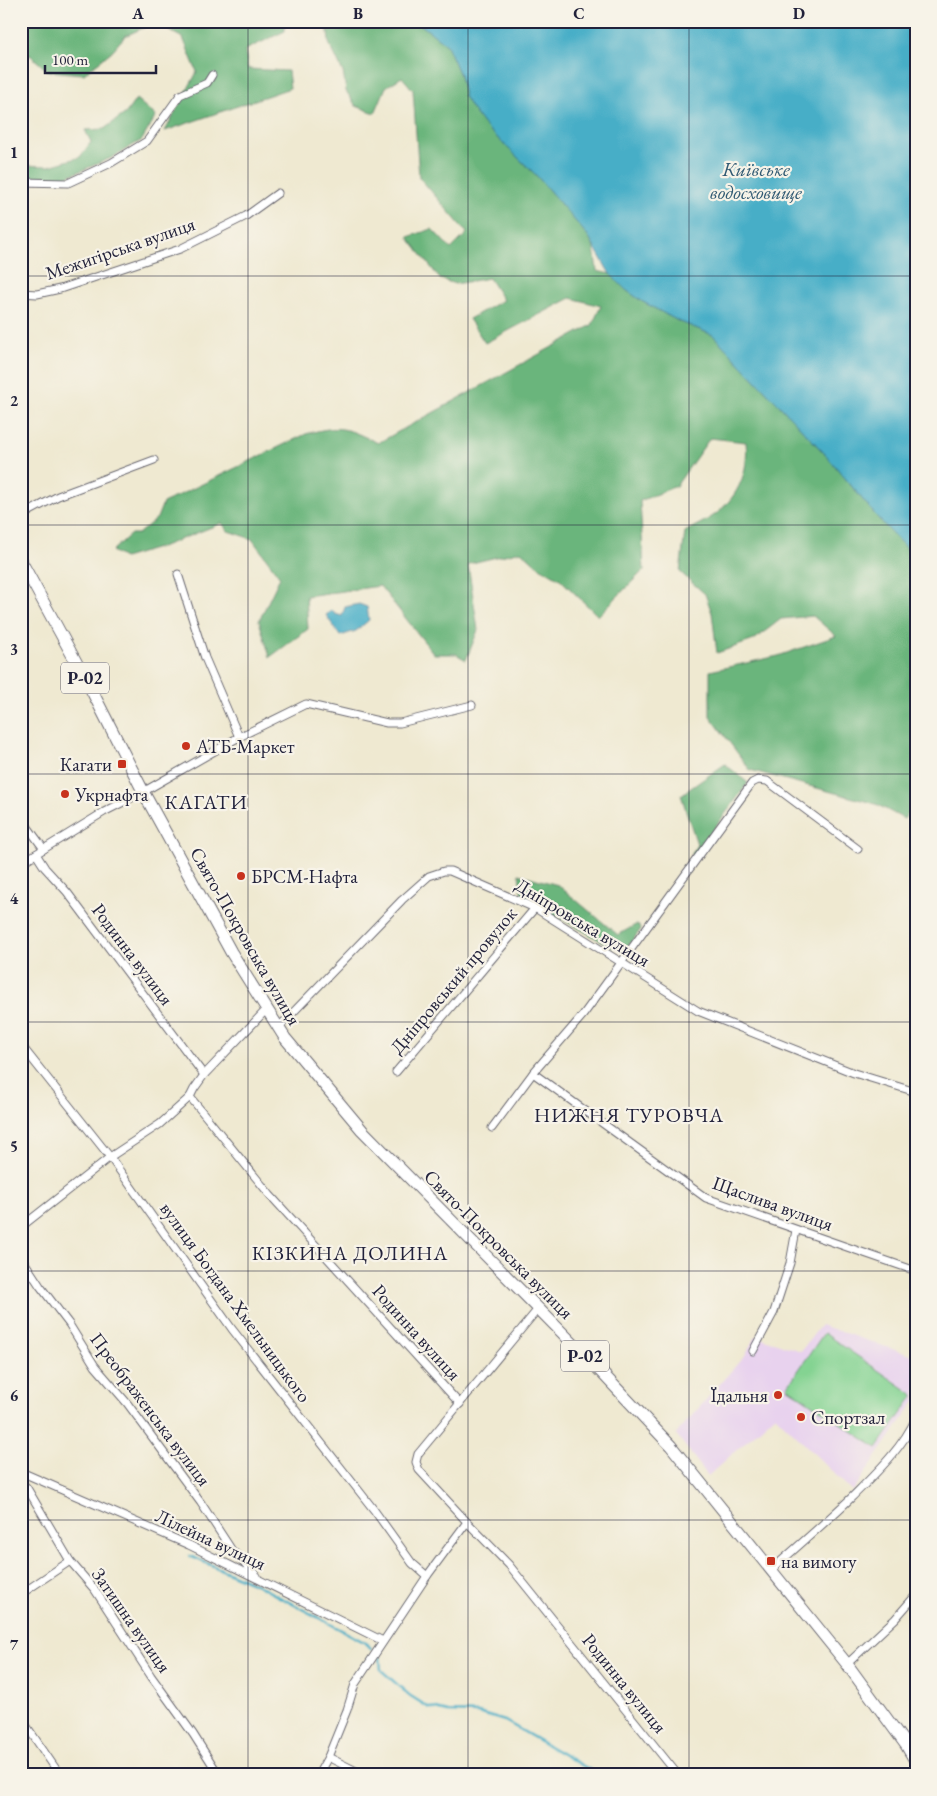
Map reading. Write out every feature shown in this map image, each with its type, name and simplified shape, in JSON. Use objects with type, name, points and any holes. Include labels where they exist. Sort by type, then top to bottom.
[{"type":"main road","name":"Р-02","points":[[21,561],[93,693],[144,794]]},
{"type":"main road","name":"Свято-Покровська вулиця","points":[[144,794],[231,952],[266,1010],[298,1055],[362,1130],[603,1374],[671,1446],[847,1664],[916,1762]]},
{"type":"street","points":[[21,182],[68,183],[111,163],[147,141],[180,95],[207,83],[212,75]]},
{"type":"street","name":"Межигірська вулиця","points":[[21,293],[37,294],[70,286],[180,249],[246,216],[278,192]]},
{"type":"street","points":[[21,516],[58,496],[154,460]]},
{"type":"street","points":[[178,574],[205,658],[239,737]]},
{"type":"street","points":[[21,863],[104,812],[144,794],[239,737],[306,704],[387,723],[400,723],[472,705]]},
{"type":"street","points":[[492,1128],[533,1073],[582,1015],[752,783],[758,780],[767,781],[858,848]]},
{"type":"street","points":[[21,818],[44,849]]},
{"type":"street","name":"Родинна вулиця","points":[[36,854],[45,868],[67,892],[204,1075]]},
{"type":"street","name":"Дніпровська вулиця","points":[[278,1028],[364,937],[402,900],[429,876],[444,871],[459,874],[535,908],[698,1011],[854,1073],[916,1092]]},
{"type":"street","name":"Дніпровський провулок","points":[[396,1072],[535,908]]},
{"type":"street","points":[[21,1227],[110,1157],[160,1124],[190,1097],[204,1075],[266,1010]]},
{"type":"street","name":"вулиця Богдана Хмельницького","points":[[21,1045],[110,1157],[232,1329],[374,1510],[412,1563],[427,1576]]},
{"type":"street","name":"Щаслива вулиця","points":[[533,1073],[706,1198],[916,1271]]},
{"type":"street","name":"Родинна вулиця","points":[[190,1097],[270,1195],[460,1404],[418,1454],[416,1462],[419,1470],[509,1565],[678,1775]]},
{"type":"street","points":[[753,1351],[774,1312],[790,1263],[796,1230]]},
{"type":"street","name":"Преображенська вулиця","points":[[21,1258],[69,1324],[95,1366],[127,1403],[201,1503],[231,1549],[258,1578]]},
{"type":"street","points":[[460,1404],[538,1309]]},
{"type":"street","points":[[771,1570],[820,1527],[890,1458],[910,1430],[916,1418]]},
{"type":"street","name":"Лілейна вулиця","points":[[21,1472],[189,1545],[384,1641]]},
{"type":"street","name":"Затишна вулиця","points":[[21,1482],[27,1488],[70,1561],[95,1590],[219,1775]]},
{"type":"street","points":[[318,1775],[328,1757],[348,1710],[355,1684],[427,1576],[467,1522]]},
{"type":"street","points":[[21,1594],[70,1561]]},
{"type":"street","points":[[847,1664],[895,1619],[916,1595]]},
{"type":"street","points":[[21,1718],[60,1775]]},
{"type":"street","points":[[328,1757],[364,1775]]},
{"type":"shaded area","points":[[821,1325],[916,1357],[916,1400],[854,1489],[852,1491],[775,1415],[708,1476],[676,1434],[746,1354],[755,1336],[801,1351]]},
{"type":"green space","points":[[21,21],[285,21],[285,31],[245,50],[248,69],[288,71],[290,88],[165,131],[197,72],[183,38],[154,23],[125,36],[112,51],[84,74],[48,71],[30,55],[21,60]]},
{"type":"green space","points":[[327,21],[416,21],[447,45],[460,75],[464,96],[484,125],[536,175],[588,236],[594,248],[597,271],[610,274],[626,290],[643,302],[678,321],[713,335],[826,455],[877,517],[916,559],[916,802],[904,819],[876,804],[750,770],[710,716],[710,671],[778,656],[836,636],[813,616],[781,619],[754,640],[717,653],[712,613],[705,594],[680,572],[685,532],[716,514],[731,499],[744,473],[747,453],[746,442],[710,438],[676,486],[640,501],[644,570],[598,616],[560,579],[538,566],[521,551],[468,564],[478,630],[466,660],[456,654],[434,654],[380,586],[306,596],[308,629],[270,657],[259,621],[280,577],[252,539],[228,531],[222,523],[161,547],[124,558],[112,551],[131,534],[138,534],[157,518],[163,503],[306,434],[336,428],[350,431],[378,443],[592,325],[601,306],[571,298],[485,343],[469,319],[503,300],[489,278],[455,284],[440,279],[408,237],[432,229],[451,249],[467,233],[419,177],[413,90],[402,77],[386,87],[375,113],[356,106],[346,91],[343,72],[329,43]]},
{"type":"green space","points":[[136,99],[156,116],[142,140],[111,158],[66,177],[21,177],[21,165],[49,166],[80,157],[91,142],[85,130],[104,129],[126,113]]},
{"type":"green space","points":[[725,764],[748,783],[693,857],[692,854],[697,844],[681,795]]},
{"type":"green space","points":[[519,874],[558,885],[618,935],[637,924],[641,929],[628,947],[618,942],[613,948],[522,896]]},
{"type":"green space","points":[[824,1333],[914,1395],[877,1448],[787,1387]]},
{"type":"water","name":"Київське водосховище","points":[[416,21],[916,21],[916,559],[877,517],[826,455],[713,335],[678,321],[643,302],[626,290],[610,274],[588,236],[536,175],[484,125],[472,109],[464,96],[460,75],[447,45]]},
{"type":"water","points":[[359,604],[367,607],[369,620],[356,631],[340,636],[326,615],[332,610],[335,614],[342,616],[345,607]]},
{"type":"waterway","points":[[190,1556],[255,1584],[364,1642],[371,1649]]},
{"type":"waterway","points":[[380,1656],[381,1670],[409,1695],[428,1707],[448,1712],[478,1713],[505,1721],[599,1775]]},
{"type":"place","name":"АТБ-Маркет","points":[[186,746]]},
{"type":"place","name":"Кагати","points":[[122,764]]},
{"type":"place","name":"Укрнафта","points":[[65,794]]},
{"type":"place","name":"БРСМ-Нафта","points":[[241,876]]},
{"type":"place","name":"Їдальня","points":[[778,1395]]},
{"type":"place","name":"Спортзал","points":[[801,1417]]},
{"type":"place","name":"на вимогу","points":[[771,1561]]},
{"type":"district","name":"КАГАТИ","points":[[206,802]]},
{"type":"district","name":"НИЖНЯ ТУРОВЧА","points":[[629,1115]]},
{"type":"district","name":"КІЗКИНА ДОЛИНА","points":[[350,1253]]}]
